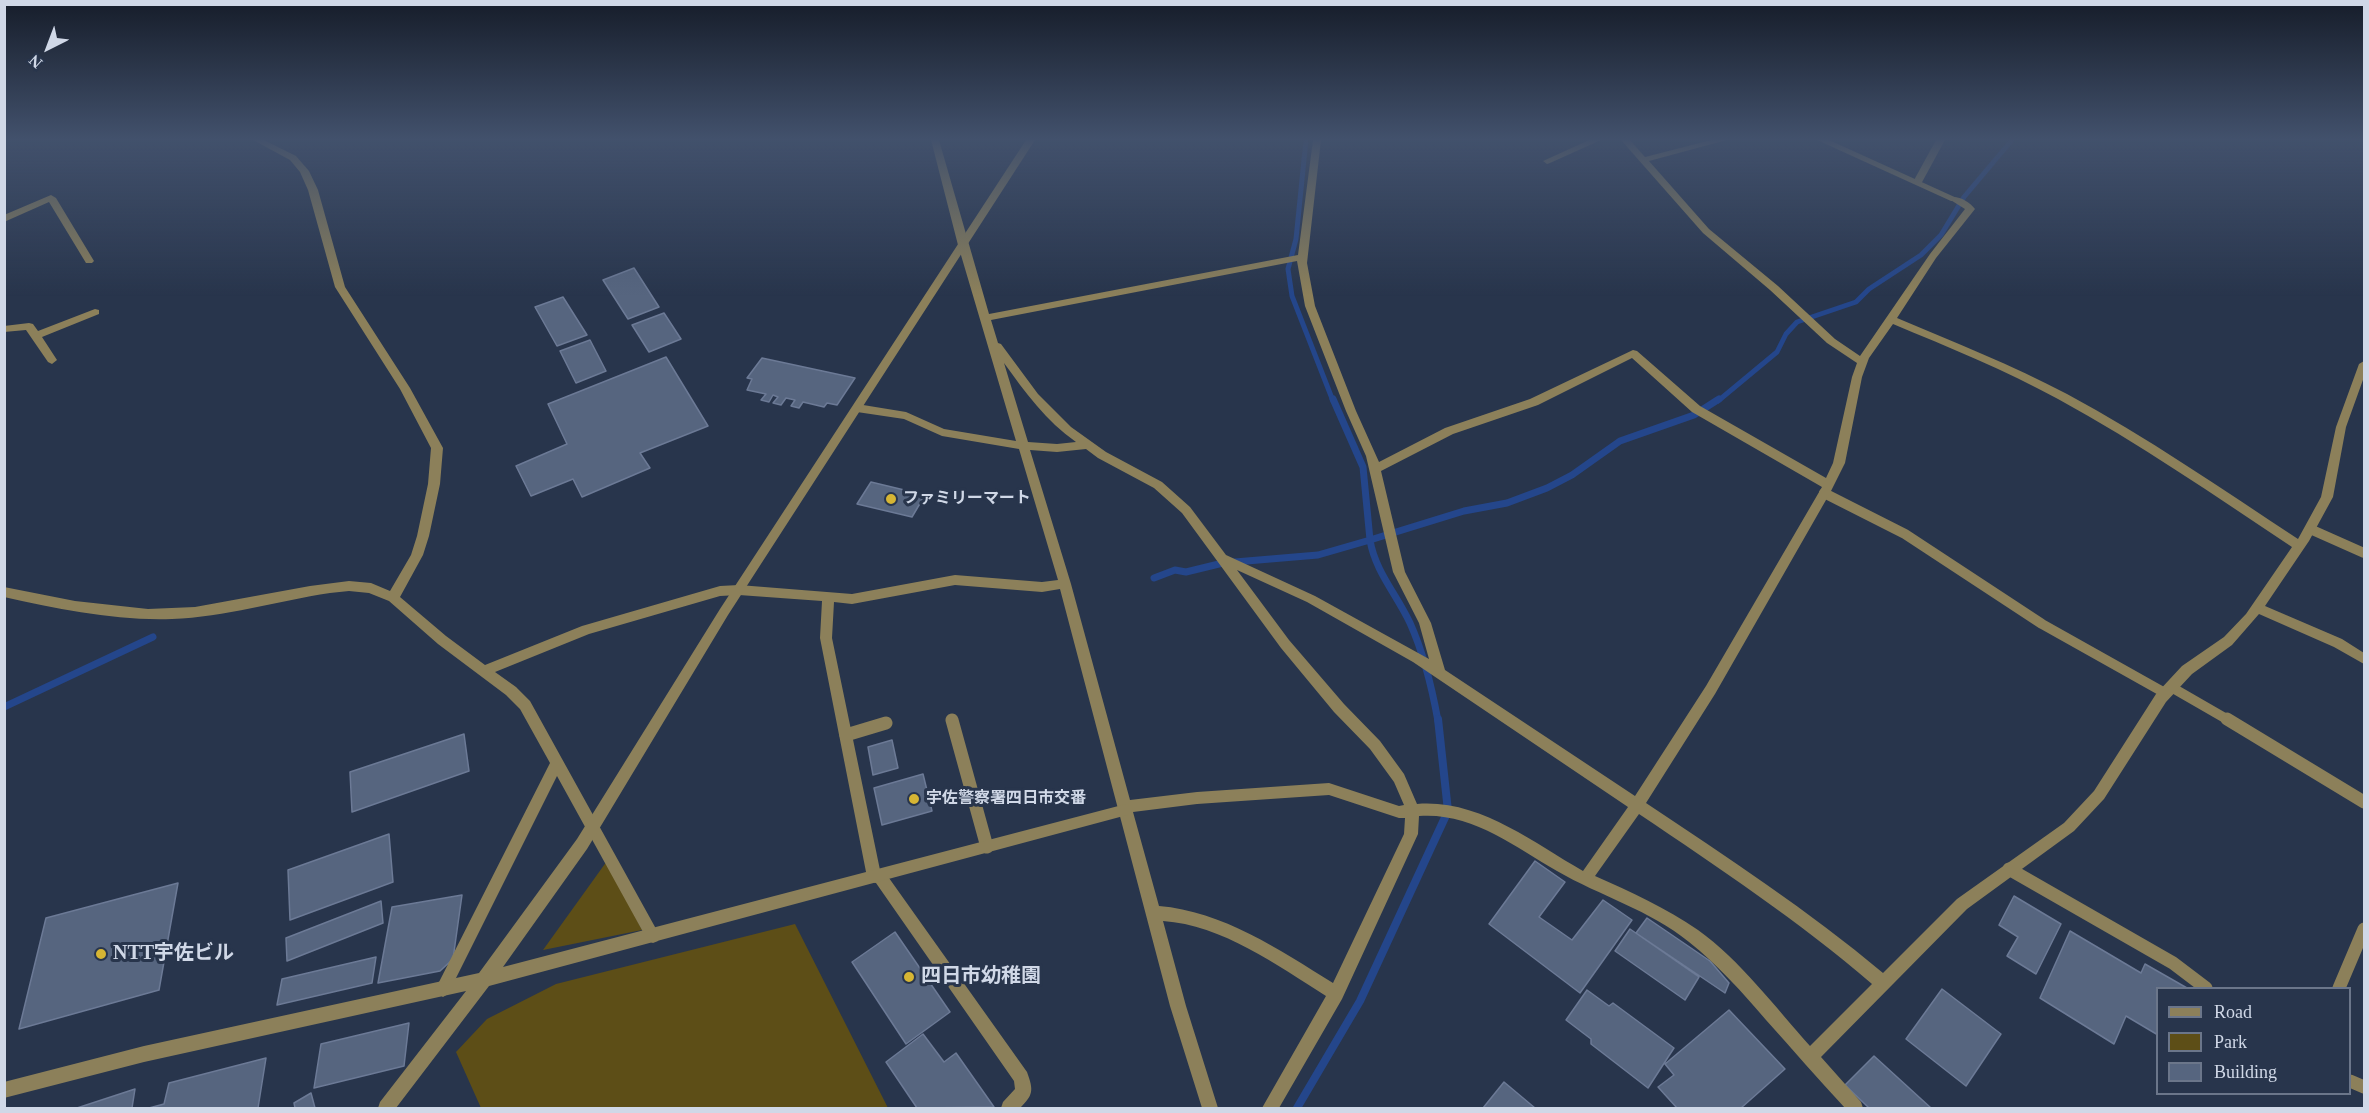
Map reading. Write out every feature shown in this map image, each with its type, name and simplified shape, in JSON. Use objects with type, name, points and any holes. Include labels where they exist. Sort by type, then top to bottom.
[{"type":"street","points":[[314,192],[340,287],[405,388],[437,448],[434,484],[423,536],[417,555],[393,598]]},
{"type":"street","points":[[949,192],[1065,584],[1178,1006],[1210,1108]]},
{"type":"street","points":[[386,1108],[486,979],[592,828],[739,590],[997,192]]},
{"type":"street","points":[[1310,192],[1302,257],[1302,270],[1310,306],[1377,468],[1396,563],[1433,644],[1440,673]]},
{"type":"street","points":[[1671,192],[1713,238],[1774,288],[1831,341],[1862,362]]},
{"type":"street","points":[[1585,879],[1636,805],[1826,489],[1842,452],[1862,362],[1933,256],[1970,209],[1967,205],[1939,192]]},
{"type":"street","points":[[4,219],[51,198],[89,261]]},
{"type":"street","points":[[985,318],[1302,257]]},
{"type":"street","points":[[36,336],[94,312]]},
{"type":"street","points":[[1891,319],[1997,365],[2084,408],[2166,458],[2299,546]]},
{"type":"street","points":[[4,329],[29,326],[52,360]]},
{"type":"street","points":[[991,339],[1044,409],[1087,445],[1168,493],[1186,510],[1286,644],[1339,708],[1386,759],[1400,778],[1413,810],[1410,834],[1337,994],[1314,1038],[1270,1108]]},
{"type":"street","points":[[1377,468],[1449,431],[1534,402],[1633,353],[1696,409],[1826,489]]},
{"type":"street","points":[[1809,1058],[1962,904],[2069,827],[2099,795],[2168,690],[2187,670],[2235,635],[2258,608],[2310,529],[2330,489],[2341,427],[2364,364]]},
{"type":"street","points":[[857,408],[906,416],[942,432],[1024,447],[1057,448],[1087,445]]},
{"type":"street","points":[[1222,558],[1335,612],[1440,673],[1780,901],[1884,984]]},
{"type":"street","points":[[485,670],[586,630],[720,591],[739,590],[828,599],[864,598],[955,580],[1042,587],[1065,584]]},
{"type":"street","points":[[4,592],[124,611],[173,613],[212,609],[349,586],[371,588],[393,598],[442,640],[485,670],[525,705],[653,936]]},
{"type":"street","points":[[828,599],[825,630],[877,877],[1021,1078],[1024,1092],[1009,1108]]},
{"type":"street","points":[[2258,608],[2338,643],[2364,659]]},
{"type":"street","points":[[443,989],[557,762]]},
{"type":"street","points":[[4,1090],[144,1054],[486,979],[877,877],[1126,808],[1155,802],[1321,788],[1344,792],[1399,812],[1434,809],[1468,815],[1500,830],[1585,879],[1650,908],[1708,946],[1736,974],[1855,1108]]},
{"type":"street","points":[[1154,913],[1178,914],[1221,930],[1337,994]]},
{"type":"lane","points":[[1826,489],[1905,534],[2042,624],[2290,755],[2364,802]]},
{"type":"lane","points":[[2310,529],[2364,553]]},
{"type":"lane","points":[[952,720],[987,847]]},
{"type":"lane","points":[[846,735],[886,723]]},
{"type":"lane","points":[[2009,869],[2173,963],[2205,987]]},
{"type":"lane","points":[[2339,987],[2364,929]]},
{"type":"green space","points":[[607,861],[642,930],[543,950]]},
{"type":"green space","points":[[795,924],[888,1108],[481,1108],[456,1052],[487,1019],[556,984]]},
{"type":"building","points":[[634,268],[659,307],[628,319],[603,280]]},
{"type":"building","points":[[563,297],[587,335],[557,346],[535,307]]},
{"type":"building","points":[[664,313],[681,339],[649,352],[632,325]]},
{"type":"building","points":[[590,340],[606,371],[576,383],[560,351]]},
{"type":"building","points":[[666,357],[708,426],[640,453],[650,468],[582,497],[573,479],[531,496],[516,466],[567,444],[548,404]]},
{"type":"building","points":[[762,358],[855,378],[837,405],[827,403],[824,407],[803,402],[799,408],[791,406],[795,400],[786,398],[781,405],[773,403],[778,397],[773,395],[769,402],[761,400],[766,394],[747,390],[752,379],[747,378]]},
{"type":"building","name":"ファミリーマート","points":[[871,482],[925,495],[912,517],[857,504]]},
{"type":"building","points":[[464,734],[469,771],[352,812],[350,772]]},
{"type":"building","points":[[892,740],[898,768],[873,775],[868,747]]},
{"type":"building","points":[[923,774],[932,811],[882,825],[874,788]]},
{"type":"building","points":[[389,834],[393,882],[290,920],[288,870]]},
{"type":"building","points":[[1535,861],[1565,882],[1539,917],[1572,940],[1603,900],[1632,920],[1580,993],[1489,924]]},
{"type":"building","name":"NTT宇佐ビル","points":[[178,883],[159,990],[19,1029],[46,918]]},
{"type":"building","points":[[462,895],[453,959],[440,971],[378,983],[392,907]]},
{"type":"building","points":[[2014,896],[2061,924],[2036,974],[2007,956],[2018,937],[1999,925]]},
{"type":"building","points":[[381,901],[383,923],[287,961],[286,938]]},
{"type":"building","points":[[1647,918],[1710,961],[1729,983],[1725,993],[1636,933]]},
{"type":"building","points":[[1630,929],[1699,977],[1685,1000],[1615,951]]},
{"type":"building","points":[[2070,931],[2141,973],[2145,964],[2185,987],[2156,987],[2156,1034],[2126,1016],[2114,1044],[2040,998]]},
{"type":"building","points":[[895,932],[950,1012],[906,1044],[852,962]]},
{"type":"building","points":[[376,957],[372,983],[277,1005],[282,979]]},
{"type":"building","points":[[1942,989],[2001,1034],[1966,1086],[1906,1039]]},
{"type":"building","points":[[1587,990],[1609,1006],[1613,1003],[1674,1048],[1648,1088],[1591,1044],[1591,1039],[1566,1020]]},
{"type":"building","points":[[1729,1010],[1785,1069],[1741,1108],[1677,1108],[1658,1087],[1674,1075],[1665,1064]]},
{"type":"building","points":[[409,1023],[404,1066],[314,1088],[321,1044]]},
{"type":"building","points":[[923,1034],[944,1062],[956,1053],[994,1107],[917,1108],[886,1062]]},
{"type":"building","points":[[1874,1056],[1931,1108],[1869,1108],[1845,1085]]},
{"type":"building","points":[[266,1058],[258,1108],[149,1108],[164,1104],[169,1083]]},
{"type":"building","points":[[1504,1082],[1535,1108],[1483,1108]]},
{"type":"building","points":[[135,1089],[132,1108],[77,1108]]},
{"type":"building","points":[[311,1093],[315,1108],[295,1108],[294,1103]]},
{"type":"waterway","points":[[1301,192],[1296,239],[1288,269],[1292,296],[1333,401]]},
{"type":"waterway","points":[[1718,401],[1777,352],[1786,334],[1797,322],[1856,302],[1869,289],[1921,255],[1941,235],[1968,192]]},
{"type":"waterway","points":[[1333,399],[1363,467],[1370,540]]},
{"type":"waterway","points":[[1370,540],[1464,511],[1507,503],[1547,488],[1572,475],[1620,441],[1694,415],[1719,399]]},
{"type":"waterway","points":[[1154,578],[1175,570],[1186,572],[1223,563],[1318,555],[1370,540]]},
{"type":"waterway","points":[[1370,540],[1381,573],[1405,613],[1415,635],[1427,671],[1438,721]]},
{"type":"waterway","points":[[4,707],[153,637]]},
{"type":"waterway","points":[[1297,1108],[1360,1001],[1448,811],[1438,719]]},
{"type":"place","name":"ファミリーマート","points":[[891,499]]},
{"type":"place","name":"宇佐警察署四日市交番","points":[[914,799]]},
{"type":"place","name":"NTT宇佐ビル","points":[[101,954]]},
{"type":"place","name":"四日市幼稚園","points":[[909,977]]}]
